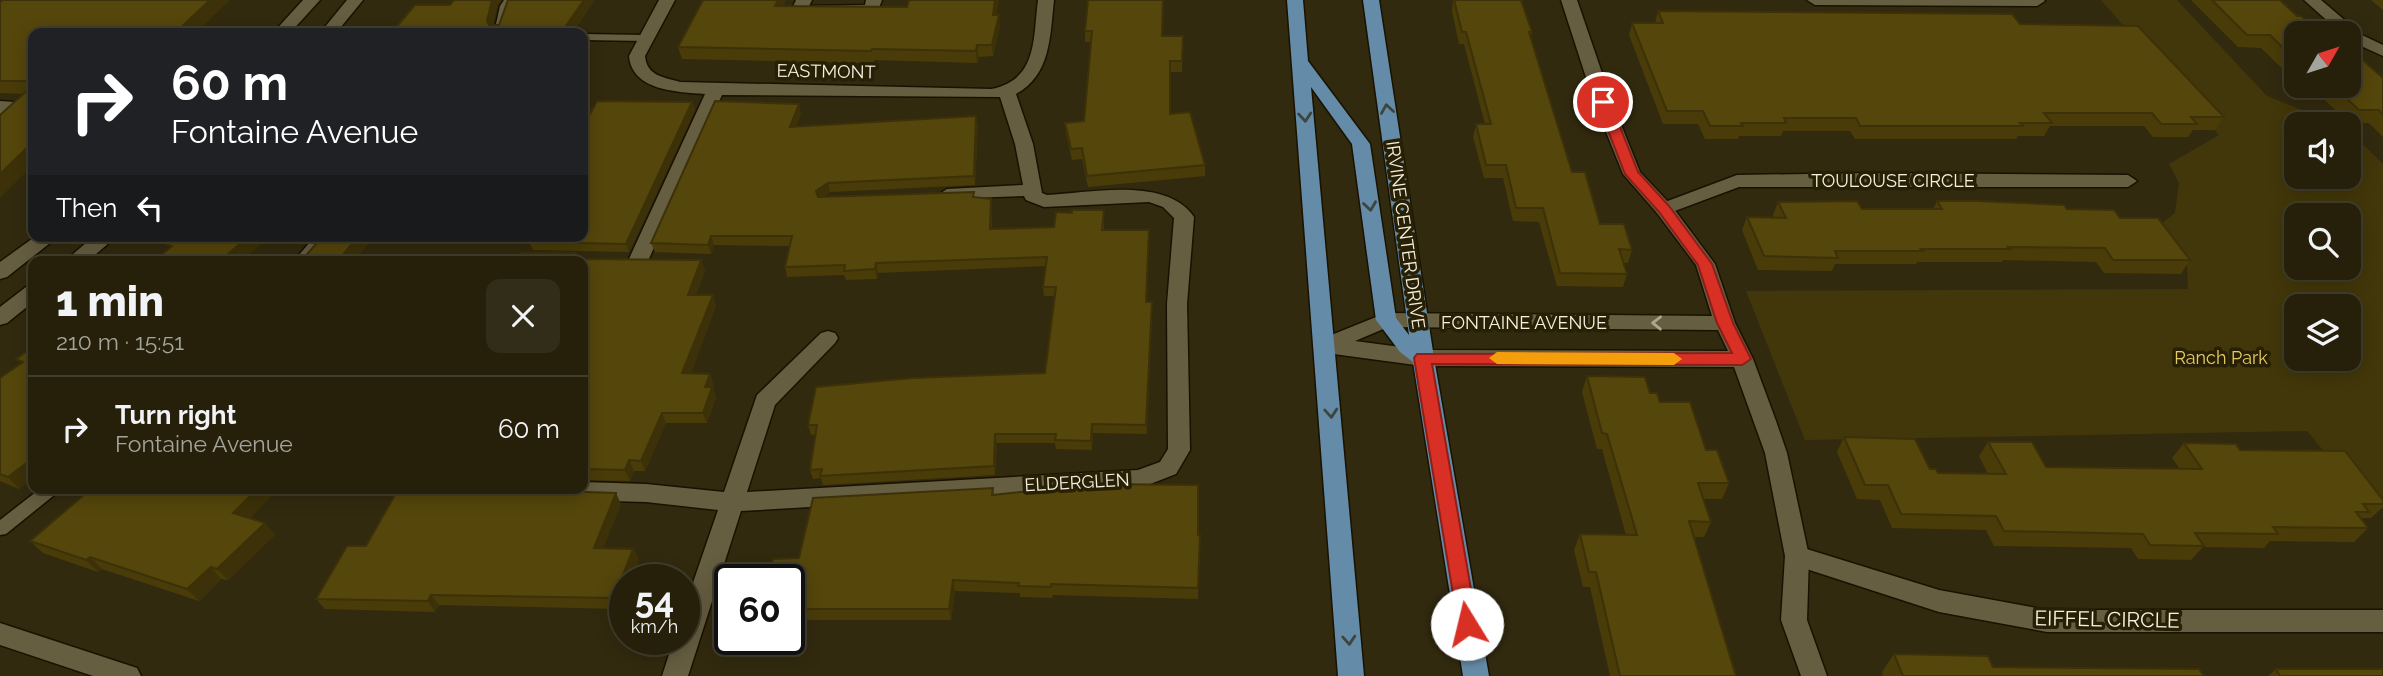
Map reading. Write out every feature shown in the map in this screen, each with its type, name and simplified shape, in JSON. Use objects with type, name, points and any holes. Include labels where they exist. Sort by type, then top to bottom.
[{"type":"main road","points":[[1295,0],[1326,345],[1351,676]]},
{"type":"main road","name":"IRVINE CENTER DRIVE","points":[[1371,0],[1423,358],[1476,676]]},
{"type":"main road","points":[[1300,61],[1361,144],[1386,320],[1407,347],[1423,358]]},
{"type":"street","points":[[286,28],[312,0]]},
{"type":"street","points":[[332,28],[355,0]]},
{"type":"street","points":[[645,38],[667,0]]},
{"type":"street","points":[[804,0],[799,10],[871,10],[874,0]]},
{"type":"street","points":[[1033,190],[1015,113],[1007,93],[1026,83],[1036,67],[1046,0]]},
{"type":"street","points":[[1569,0],[1603,102],[1632,174],[1664,209],[1705,264],[1725,323],[1742,359],[1776,453],[1797,556],[1794,620],[1814,676]]},
{"type":"street","points":[[1815,0],[2037,1]]},
{"type":"street","points":[[2312,0],[2356,38],[2383,51]]},
{"type":"street","name":"EASTMONT","points":[[645,38],[637,57],[638,66],[646,77],[669,85],[716,90],[1007,93]]},
{"type":"street","points":[[638,261],[716,90]]},
{"type":"street","points":[[0,106],[9,107],[0,115]]},
{"type":"street","name":"TOULOUSE CIRCLE","points":[[1664,209],[1737,181],[1873,178],[2128,181]]},
{"type":"street","name":"ELDERGLEN","points":[[588,491],[646,493],[733,502],[1140,479],[1168,468],[1180,450],[1177,304],[1184,217],[1170,204],[1151,197],[1044,201],[1033,196],[1033,190],[925,196]]},
{"type":"street","points":[[0,272],[41,242]]},
{"type":"street","points":[[81,256],[99,242]]},
{"type":"street","points":[[612,261],[661,262]]},
{"type":"street","points":[[0,318],[28,296]]},
{"type":"street","name":"FONTAINE AVENUE","points":[[1326,345],[1386,320],[1725,323]]},
{"type":"street","points":[[675,676],[765,401],[828,338]]},
{"type":"street","name":"FONTAINE AVENUE","points":[[1326,345],[1423,358],[1742,359]]},
{"type":"street","name":"EIFFEL CIRCLE","points":[[1797,556],[1939,601],[2047,621],[2383,621]]},
{"type":"street","points":[[0,634],[128,676]]},
{"type":"lane","points":[[500,28],[509,0]]},
{"type":"lane","points":[[588,37],[645,38]]},
{"type":"lane","points":[[304,256],[317,242]]},
{"type":"lane","points":[[0,529],[44,494]]},
{"type":"green space","name":"Ranch Park","points":[[2101,0],[2177,0],[2267,96],[2306,112],[2284,112],[2284,189],[2361,189],[2361,143],[2383,164],[2383,509],[2362,497],[2307,431],[1805,440],[1746,291],[2188,289],[2187,266],[2152,231],[2175,213],[2179,183],[2169,164],[2219,135]]},
{"type":"building","points":[[210,0],[180,28],[28,28],[28,81],[0,81],[0,2]]},
{"type":"building","points":[[454,0],[492,0],[487,21],[489,25],[499,25],[508,0],[584,0],[564,28],[395,28],[415,5],[450,5]]},
{"type":"building","points":[[703,0],[778,0],[775,6],[907,7],[909,0],[995,0],[993,15],[999,15],[992,45],[977,45],[976,51],[678,47]]},
{"type":"building","points":[[1088,0],[1163,0],[1162,36],[1183,36],[1182,61],[1170,61],[1170,114],[1190,112],[1205,165],[1087,176],[1082,148],[1071,149],[1065,123],[1084,121],[1092,31],[1085,31]]},
{"type":"building","points":[[1454,0],[1521,0],[1572,172],[1585,172],[1600,224],[1624,224],[1632,250],[1619,249],[1627,274],[1560,273],[1543,208],[1516,208],[1506,165],[1486,165],[1476,124],[1491,124],[1466,32],[1462,32]]},
{"type":"building","points":[[2212,0],[2280,0],[2307,21],[2284,21],[2284,48],[2270,35],[2247,35]]},
{"type":"building","points":[[1658,11],[2012,14],[2020,24],[2138,26],[2224,117],[2191,117],[2197,124],[2161,124],[2152,113],[2044,113],[2052,123],[2020,123],[2023,126],[1860,126],[1856,118],[1784,118],[1786,123],[1710,126],[1703,111],[1667,111],[1632,23],[1663,23]]},
{"type":"building","points":[[2361,59],[2383,78],[2383,115],[2379,110],[2359,110],[2346,98],[2361,98]]},
{"type":"building","points":[[28,90],[28,147],[0,174],[0,115]]},
{"type":"building","points":[[597,101],[692,102],[626,244],[529,242],[588,242],[588,118]]},
{"type":"building","points":[[715,101],[799,104],[790,127],[976,116],[974,176],[828,183],[816,191],[818,197],[974,192],[973,197],[991,199],[990,229],[1054,227],[1056,212],[1104,210],[1102,230],[1149,230],[1146,302],[1152,302],[1146,425],[1092,424],[1091,441],[1055,440],[1056,434],[995,434],[994,466],[820,476],[822,469],[810,470],[817,425],[808,425],[816,387],[912,378],[1045,373],[1056,287],[1043,287],[1047,257],[876,263],[875,269],[844,271],[845,265],[785,267],[792,236],[711,236],[708,245],[651,243]]},
{"type":"building","points":[[1857,201],[1862,209],[1942,209],[1937,201],[1978,201],[2064,205],[2067,209],[2114,210],[2120,218],[2158,218],[2190,260],[2113,260],[2105,248],[2008,247],[2010,249],[1835,251],[1838,258],[1764,256],[1747,217],[1786,218],[1778,202]]},
{"type":"building","points":[[171,242],[242,242],[226,256],[160,256],[172,246],[167,245]]},
{"type":"building","points":[[318,242],[353,242],[342,256],[305,256]]},
{"type":"building","points":[[521,253],[576,253],[577,256],[520,256]]},
{"type":"building","points":[[588,259],[701,260],[688,295],[713,295],[682,373],[710,374],[705,387],[712,387],[703,413],[662,413],[641,461],[629,460],[625,470],[588,469]]},
{"type":"building","points":[[28,351],[28,462],[8,477],[0,474],[0,378],[23,362],[16,359]]},
{"type":"building","points":[[1587,376],[1645,377],[1650,393],[1657,393],[1660,402],[1690,402],[1706,450],[1717,450],[1729,483],[1698,483],[1711,522],[1689,521],[1736,676],[1620,676],[1596,572],[1589,572],[1580,534],[1637,535],[1607,434],[1602,433]]},
{"type":"building","points":[[1844,437],[1915,439],[1930,469],[1936,469],[1938,473],[2006,474],[1988,442],[2032,442],[2046,467],[2202,469],[2184,443],[2236,444],[2240,450],[2345,451],[2383,500],[2383,504],[2363,504],[2369,512],[2356,512],[2368,528],[2273,527],[2278,534],[2195,533],[2204,546],[2150,545],[2143,534],[2004,531],[1996,516],[1901,514],[1888,485],[1865,485]]},
{"type":"building","points":[[1099,484],[1198,485],[1198,588],[1051,584],[1051,587],[1018,586],[1019,583],[953,580],[949,609],[805,609],[805,564],[772,564],[773,559],[799,558],[813,498],[993,488],[992,495]]},
{"type":"building","points":[[588,492],[616,493],[594,548],[633,549],[627,564],[609,564],[609,598],[431,595],[428,601],[316,599],[347,546],[366,546],[395,494]]},
{"type":"building","points":[[85,494],[252,494],[233,513],[265,523],[217,569],[211,567],[187,589],[90,557],[86,560],[30,541]]},
{"type":"building","points":[[1894,654],[1988,656],[1993,667],[2199,669],[2204,676],[1903,676]]},
{"type":"building","points":[[2276,669],[2383,669],[2383,676],[2280,676]]},
{"type":"slow traffic","points":[[1497,358],[1674,359]]},
{"type":"route","points":[[1467,624],[1423,358],[1742,359],[1725,323],[1705,264],[1664,209],[1632,174],[1603,102]]}]
